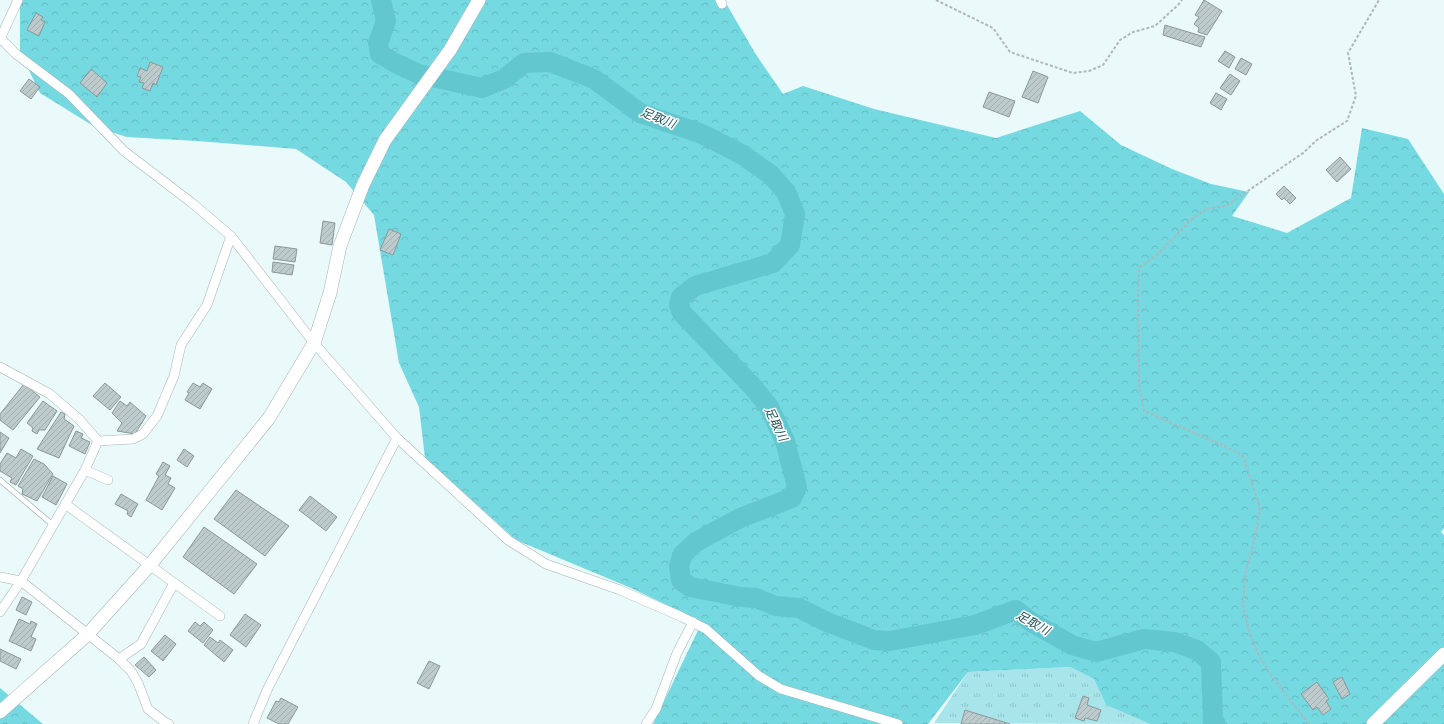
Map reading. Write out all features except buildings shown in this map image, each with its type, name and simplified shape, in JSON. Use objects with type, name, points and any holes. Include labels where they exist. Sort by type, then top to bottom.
[{"type":"street","points":[[18,0],[0,38],[16,54],[69,94],[124,151],[192,203],[230,236],[314,343],[396,438],[508,540],[546,564],[620,590],[706,629],[759,676],[782,689],[898,724]]},
{"type":"street","points":[[0,712],[87,635],[150,565],[269,418],[314,343],[330,292],[340,246],[363,185],[385,140],[450,50],[479,0]]},
{"type":"street","points":[[98,441],[133,439],[143,434],[157,416],[174,376],[181,345],[207,305],[230,236]]},
{"type":"street","points":[[0,367],[50,394],[80,420],[98,441]]},
{"type":"street","points":[[253,724],[268,688],[396,438]]},
{"type":"street","points":[[0,612],[21,581],[85,470],[98,441]]},
{"type":"street","points":[[85,470],[108,480]]},
{"type":"street","points":[[65,504],[220,616]]},
{"type":"street","points":[[0,577],[21,581],[119,659],[131,671],[148,709],[166,724],[169,724]]},
{"type":"street","points":[[119,659],[141,644],[174,583]]},
{"type":"street","points":[[646,724],[656,709],[677,653],[693,622]]},
{"type":"street","points":[[1373,724],[1444,654]]},
{"type":"lane","points":[[0,480],[53,525]]},
{"type":"path","points":[[936,0],[993,28],[1010,52],[1073,73],[1088,71],[1103,65],[1120,40],[1133,32],[1155,26],[1182,0]]},
{"type":"path","points":[[1309,724],[1273,678],[1260,658],[1250,634],[1243,608],[1245,575],[1255,538],[1260,508],[1243,456],[1144,411],[1139,377],[1139,268],[1158,254],[1192,219],[1206,209],[1226,206],[1303,153],[1317,140],[1347,121],[1356,96],[1348,53],[1379,0]]},
{"type":"green space","points":[[20,0],[724,0],[755,53],[783,94],[803,86],[874,109],[996,138],[1080,111],[1121,145],[1172,169],[1211,184],[1249,192],[1232,216],[1287,233],[1351,198],[1362,128],[1408,139],[1444,194],[1444,528],[1441,532],[1444,535],[1444,724],[1150,724],[1106,705],[1094,679],[1070,667],[968,672],[928,724],[653,724],[702,622],[631,588],[516,540],[425,458],[419,407],[399,363],[374,215],[346,182],[296,149],[127,137],[95,127],[40,93],[20,52]]},
{"type":"green space","points":[[1070,667],[1094,679],[1106,705],[1150,724],[934,723],[968,672]]},
{"type":"green space","points":[[0,688],[43,724],[0,724]]},
{"type":"waterway","name":"足取川","points":[[381,0],[386,21],[378,43],[380,54],[397,64],[419,74],[482,88],[504,79],[524,63],[550,62],[594,79],[640,113],[702,134],[743,155],[771,175],[786,192],[795,214],[790,245],[773,263],[695,286],[681,297],[679,304],[682,313],[753,387],[769,407],[785,441],[797,487],[792,498],[740,518],[696,542],[683,554],[679,566],[681,580],[690,587],[741,597],[756,598],[776,606],[799,608],[827,622],[874,640],[890,641],[975,625],[1016,610],[1031,622],[1072,645],[1096,652],[1144,639],[1174,642],[1197,650],[1211,662],[1213,721],[1216,724]]}]
